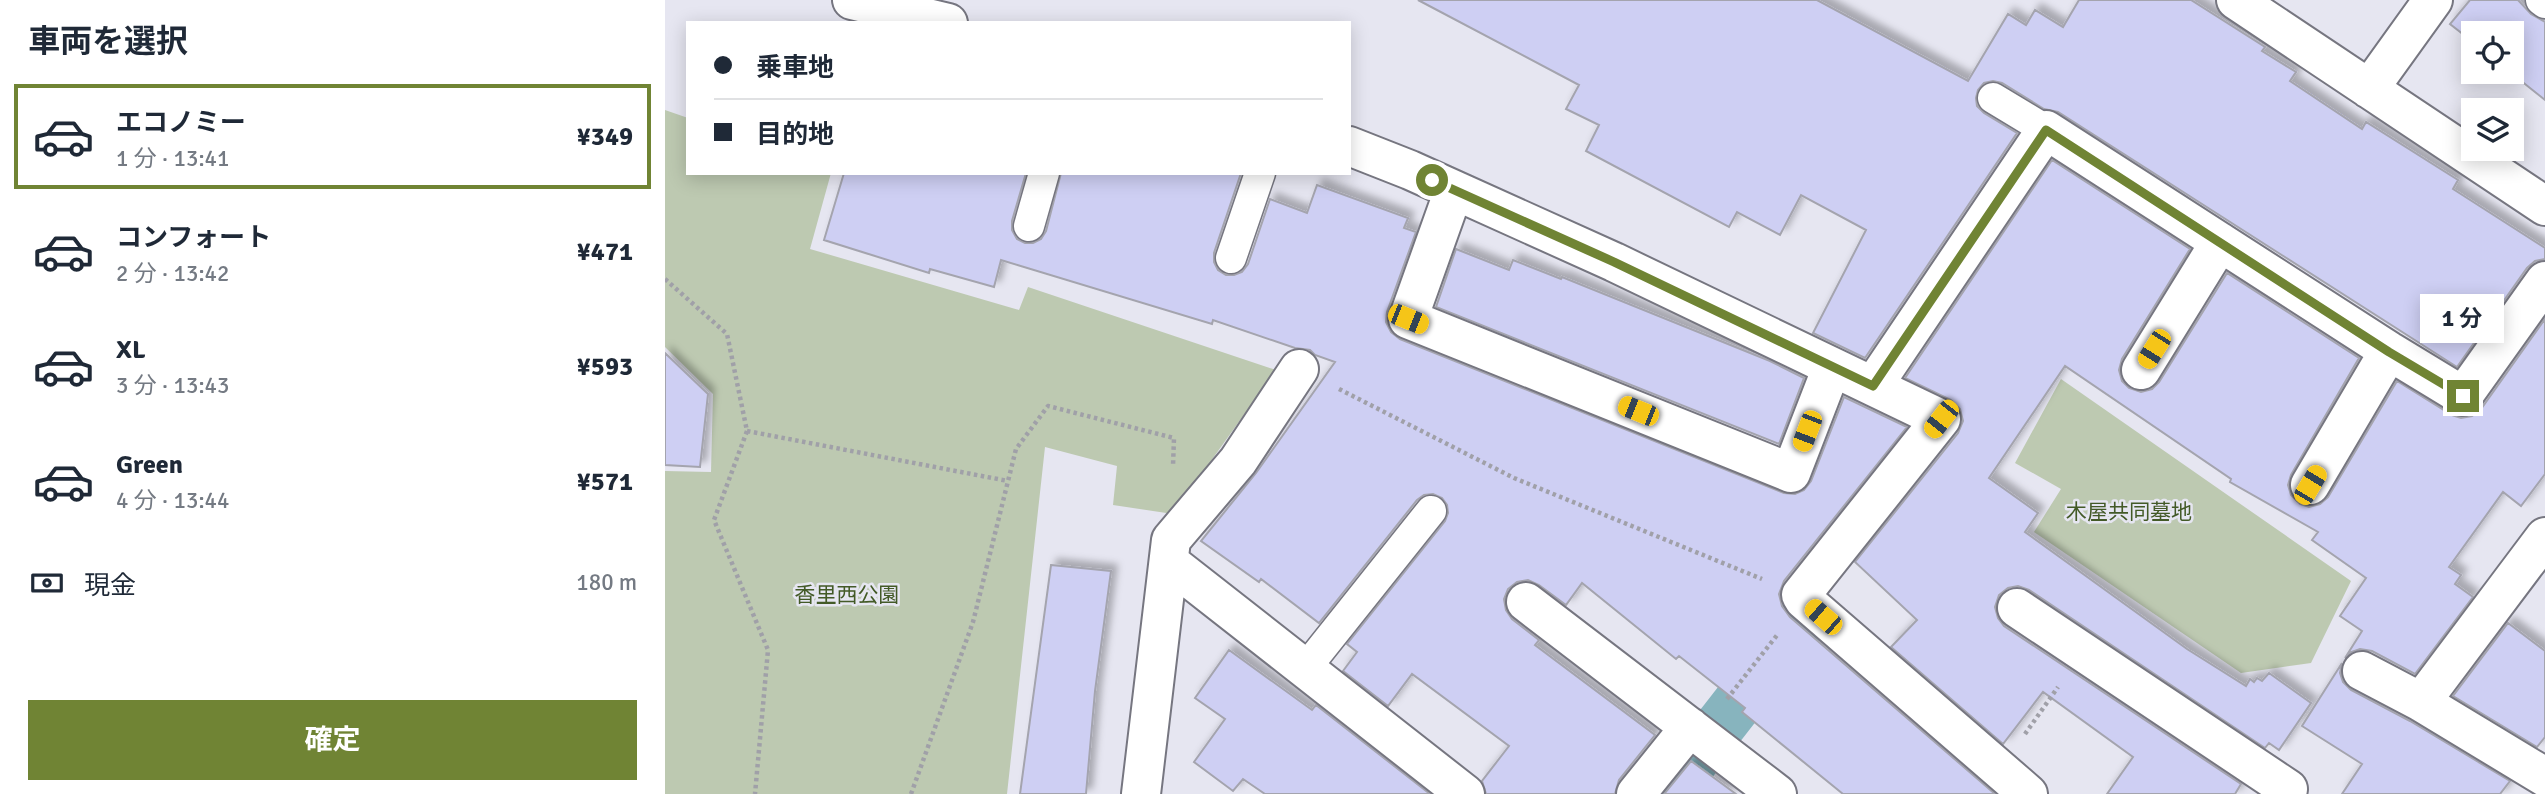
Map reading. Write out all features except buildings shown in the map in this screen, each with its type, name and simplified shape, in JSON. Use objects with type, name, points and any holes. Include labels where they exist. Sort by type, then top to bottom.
[{"type":"street","points":[[852,0],[940,21]]},
{"type":"street","points":[[2236,0],[2545,206]]},
{"type":"street","points":[[2369,89],[2433,0]]},
{"type":"street","points":[[1873,386],[2046,130],[2389,352],[2463,396],[2545,281]]},
{"type":"street","points":[[1351,147],[1614,262],[1941,419],[1803,597],[2028,794]]},
{"type":"street","points":[[1454,190],[1408,319],[1791,473],[1832,367]]},
{"type":"street","points":[[2141,370],[2220,242]]},
{"type":"street","points":[[2310,485],[2389,352]]},
{"type":"street","points":[[1153,786],[1170,551],[1238,461],[1299,369]]},
{"type":"street","points":[[2421,702],[2545,537]]},
{"type":"street","points":[[1170,551],[1305,669],[1465,794]]},
{"type":"street","points":[[1526,602],[1777,794]]},
{"type":"street","points":[[2017,608],[2288,789],[2284,794]]},
{"type":"street","points":[[2362,671],[2421,702],[2545,777]]},
{"type":"street","points":[[1636,794],[1695,730]]},
{"type":"lane","points":[[2541,0],[2545,4]]},
{"type":"lane","points":[[1993,98],[2046,130]]},
{"type":"lane","points":[[1029,226],[1043,175]]},
{"type":"lane","points":[[1231,258],[1258,175]]},
{"type":"lane","points":[[1305,669],[1431,511]]},
{"type":"path","points":[[665,279],[727,334],[747,432],[714,520],[768,650],[755,794]]},
{"type":"path","points":[[1299,369],[1514,478],[1803,597],[1695,730]]},
{"type":"path","points":[[911,794],[973,622],[1016,449],[1048,406],[1174,438],[1170,551]]},
{"type":"path","points":[[747,432],[1008,481]]},
{"type":"path","points":[[1999,769],[2083,652]]},
{"type":"green space","name":"香里西公園","points":[[665,110],[686,117],[686,175],[830,175],[810,249],[1019,310],[1028,287],[1276,370],[1173,514],[1113,505],[1117,466],[1045,447],[1007,794],[665,794],[665,471],[711,472],[713,394],[665,347]]},
{"type":"green space","name":"木屋共同墓地","points":[[2061,379],[2351,581],[2311,663],[2241,673],[2034,532],[2061,489],[2015,463]]},
{"type":"waterway","points":[[1667,794],[1805,617]]},
{"type":"route","points":[[1432,180],[1614,262],[1873,386],[2046,130],[2389,352],[2463,396]]}]
